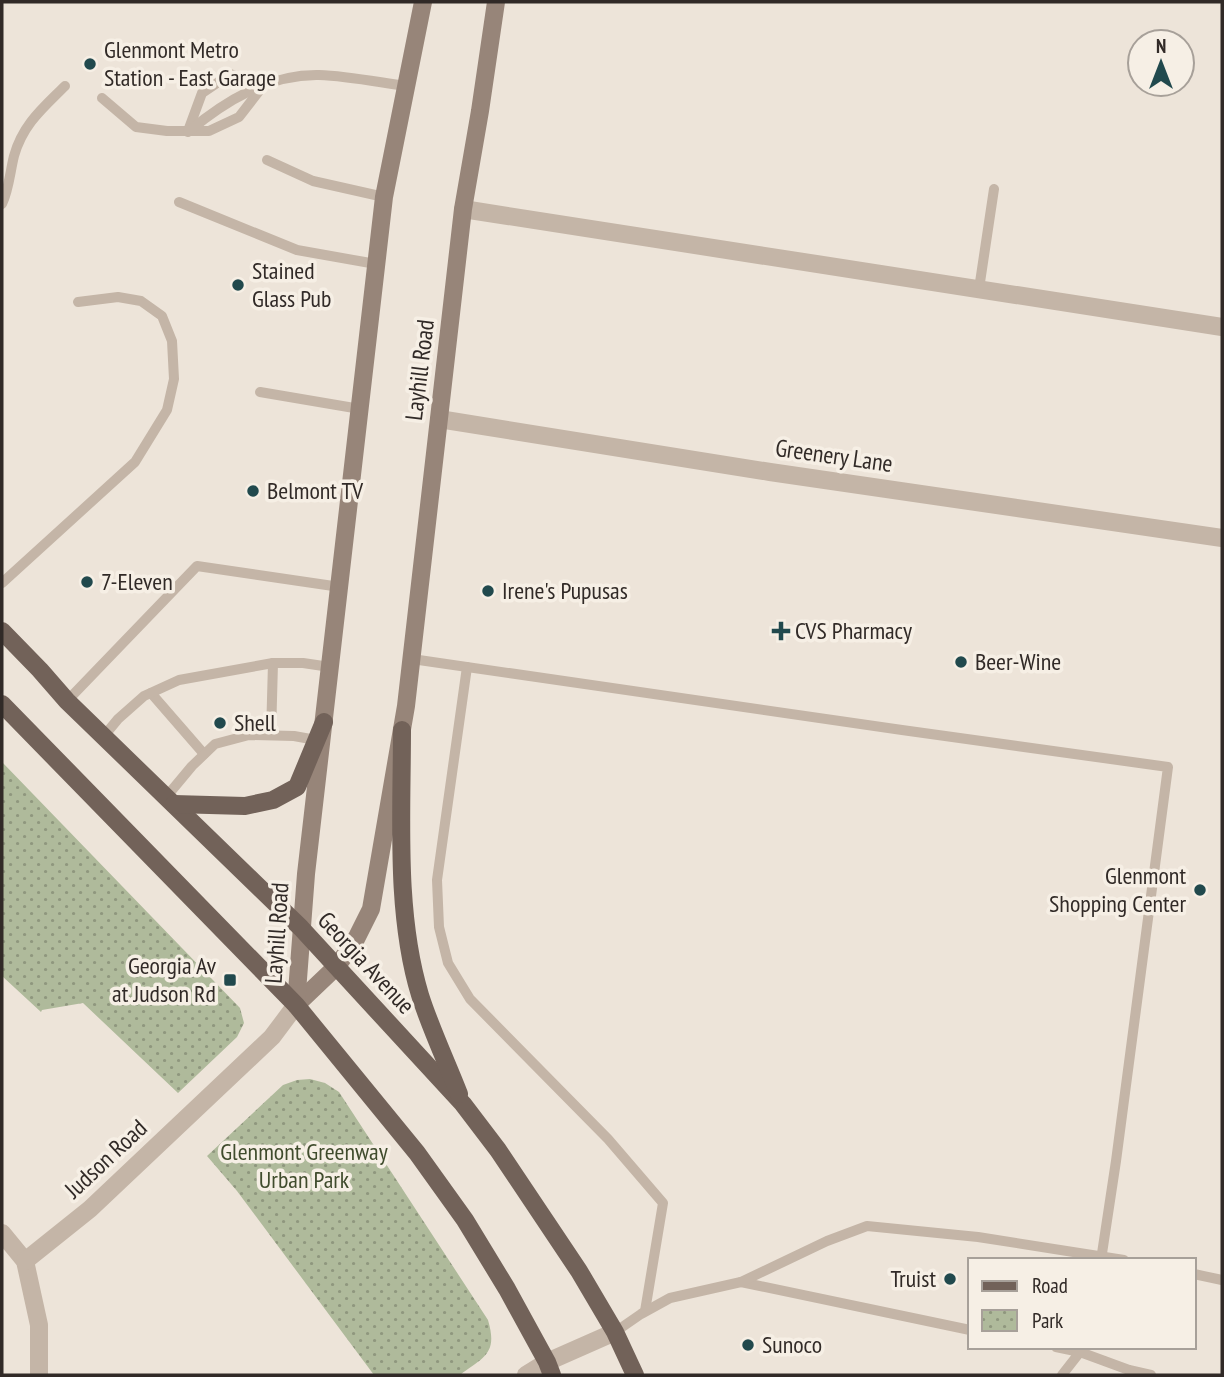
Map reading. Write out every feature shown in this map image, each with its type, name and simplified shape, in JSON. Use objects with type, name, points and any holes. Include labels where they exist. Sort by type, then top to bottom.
[{"type":"main road","name":"Layhill Road","points":[[296,1005],[300,928],[384,197],[423,2]]},
{"type":"main road","name":"Layhill Road","points":[[296,1005],[337,966],[355,941],[371,909],[412,659],[463,209],[496,2]]},
{"type":"main road","name":"Georgia Avenue","points":[[2,631],[67,701],[300,928],[463,1104],[498,1150],[579,1271],[615,1332],[635,1375]]},
{"type":"main road","points":[[2,704],[296,1005],[417,1153],[465,1220],[507,1289],[549,1368]]},
{"type":"main road","points":[[170,800],[246,806],[273,800],[297,787],[324,722]]},
{"type":"main road","points":[[402,730],[402,853],[406,929],[420,995],[463,1104]]},
{"type":"street","points":[[463,209],[1222,327]]},
{"type":"street","name":"Greenery Lane","points":[[439,419],[770,472],[1222,538]]},
{"type":"street","name":"Judson Road","points":[[25,1261],[90,1209],[272,1037],[296,1005]]},
{"type":"street","points":[[2,1233],[25,1261],[39,1325],[39,1375]]},
{"type":"street","points":[[526,1375],[549,1368],[615,1332]]},
{"type":"lane","points":[[188,132],[202,93],[230,74],[263,86]]},
{"type":"lane","points":[[188,132],[248,90],[286,78],[318,75],[406,86]]},
{"type":"lane","points":[[2,204],[14,155],[29,123],[65,86]]},
{"type":"lane","points":[[102,99],[136,127],[167,131],[209,131],[239,117],[263,86]]},
{"type":"lane","points":[[267,160],[313,181],[384,197]]},
{"type":"lane","points":[[979,289],[994,189]]},
{"type":"lane","points":[[179,202],[297,250],[376,264]]},
{"type":"lane","points":[[2,583],[135,462],[167,410],[174,379],[172,341],[162,316],[141,301],[118,297],[78,302]]},
{"type":"lane","points":[[260,393],[360,409]]},
{"type":"lane","points":[[67,701],[197,566],[340,587]]},
{"type":"lane","points":[[412,659],[1168,767],[1102,1258],[978,1237],[867,1226],[827,1241],[741,1282],[670,1298],[615,1332]]},
{"type":"lane","points":[[271,735],[273,663]]},
{"type":"lane","points":[[104,736],[144,696],[179,680],[273,663],[331,667]]},
{"type":"lane","points":[[467,667],[437,880],[439,927],[448,963],[470,999],[608,1139],[663,1203],[645,1311]]},
{"type":"lane","points":[[151,693],[204,754]]},
{"type":"lane","points":[[170,800],[181,778],[215,744],[249,735],[294,736],[316,740]]},
{"type":"lane","points":[[1196,1274],[1222,1280]]},
{"type":"lane","points":[[741,1282],[968,1330]]},
{"type":"lane","points":[[1062,1375],[1080,1350],[1129,1373],[1151,1375]]},
{"type":"green space","name":"Glenmont Greenway Urban Park","points":[[2,762],[240,1008],[244,1023],[237,1037],[178,1093],[83,1003],[41,1012],[2,976]]},
{"type":"green space","name":"Glenmont Greenway Urban Park","points":[[310,1079],[325,1083],[339,1092],[488,1320],[491,1331],[490,1348],[482,1359],[460,1375],[374,1375],[237,1191],[207,1156],[283,1085]]},
{"type":"place","name":"Glenmont Metro Station - East Garage","points":[[90,64]]},
{"type":"place","name":"Stained Glass Pub","points":[[238,285]]},
{"type":"place","name":"Belmont TV","points":[[253,491]]},
{"type":"place","name":"7-Eleven","points":[[87,582]]},
{"type":"place","name":"Irene's Pupusas","points":[[488,591]]},
{"type":"place","name":"CVS Pharmacy","points":[[781,631]]},
{"type":"place","name":"Beer-Wine","points":[[961,662]]},
{"type":"place","name":"Shell","points":[[220,723]]},
{"type":"place","name":"Glenmont Shopping Center","points":[[1200,890]]},
{"type":"place","name":"Georgia Av at Judson Rd","points":[[230,980]]},
{"type":"place","name":"Truist","points":[[950,1279]]},
{"type":"place","name":"Sunoco","points":[[748,1345]]}]
